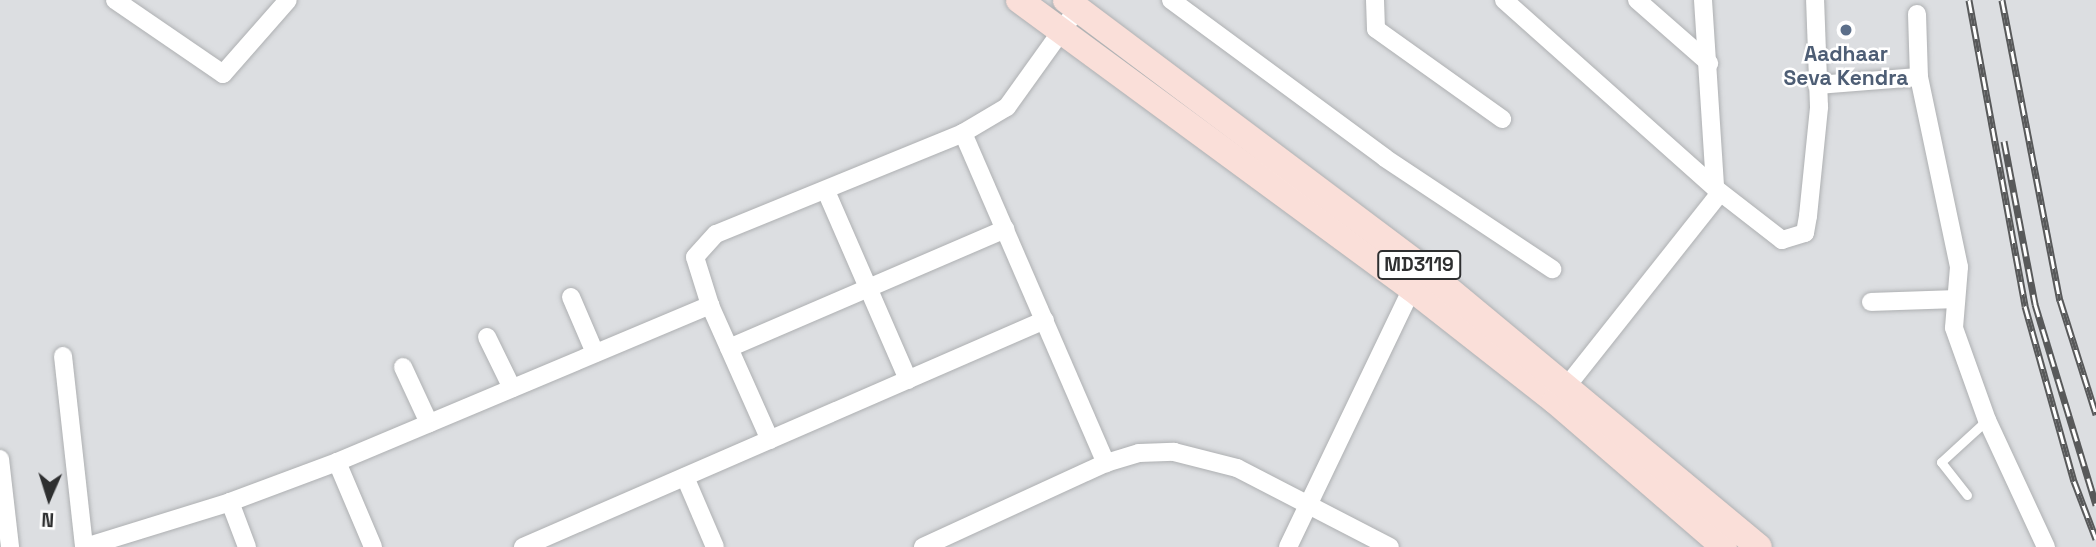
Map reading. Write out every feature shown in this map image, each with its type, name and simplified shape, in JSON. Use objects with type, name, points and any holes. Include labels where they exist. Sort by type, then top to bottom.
[{"type":"main road","name":"MD3119","points":[[1019,0],[1417,278]]},
{"type":"main road","name":"MD3119","points":[[1072,4],[1759,547]]},
{"type":"main road","name":"MD3119","points":[[1562,393],[1724,547]]},
{"type":"street","points":[[115,0],[223,74],[288,0]]},
{"type":"street","points":[[1171,0],[1385,158],[1552,269]]},
{"type":"street","points":[[1375,0],[1376,29],[1502,119]]},
{"type":"street","points":[[1504,0],[1718,190],[1769,234],[1782,240],[1805,233],[1817,85],[1815,0]]},
{"type":"street","points":[[1637,0],[1709,63]]},
{"type":"street","points":[[1562,393],[1718,190],[1703,0]]},
{"type":"street","points":[[770,440],[710,305],[695,257],[716,234],[963,133],[1007,107],[1062,32],[1072,4]]},
{"type":"street","points":[[1917,14],[1919,77],[1959,267],[1954,328],[1987,420],[2046,547]]},
{"type":"street","points":[[1817,85],[1919,77]]},
{"type":"street","points":[[963,133],[1106,463]]},
{"type":"street","points":[[826,191],[908,380]]},
{"type":"street","points":[[729,348],[1005,229]]},
{"type":"street","points":[[1288,547],[1417,278]]},
{"type":"street","points":[[571,297],[595,353]]},
{"type":"street","points":[[1871,302],[1956,299]]},
{"type":"street","points":[[63,356],[85,547],[230,502],[337,462],[710,305]]},
{"type":"street","points":[[523,547],[1045,320]]},
{"type":"street","points":[[487,337],[512,388]]},
{"type":"street","points":[[403,367],[429,423]]},
{"type":"street","points":[[923,547],[1106,463],[1139,453],[1174,452],[1237,468],[1390,547]]},
{"type":"street","points":[[0,458],[10,547]]},
{"type":"street","points":[[337,462],[373,547]]},
{"type":"street","points":[[685,477],[715,547]]},
{"type":"street","points":[[230,502],[247,547]]},
{"type":"lane","points":[[1968,495],[1942,466],[1942,456],[1987,420]]},
{"type":"railway","points":[[1969,0],[2025,306],[2074,481],[2096,539]]},
{"type":"railway","points":[[2002,0],[2060,300],[2096,414]]},
{"type":"railway","points":[[2004,141],[2035,304],[2096,505]]},
{"type":"place","name":"Aadhaar Seva Kendra","points":[[1846,30]]}]
